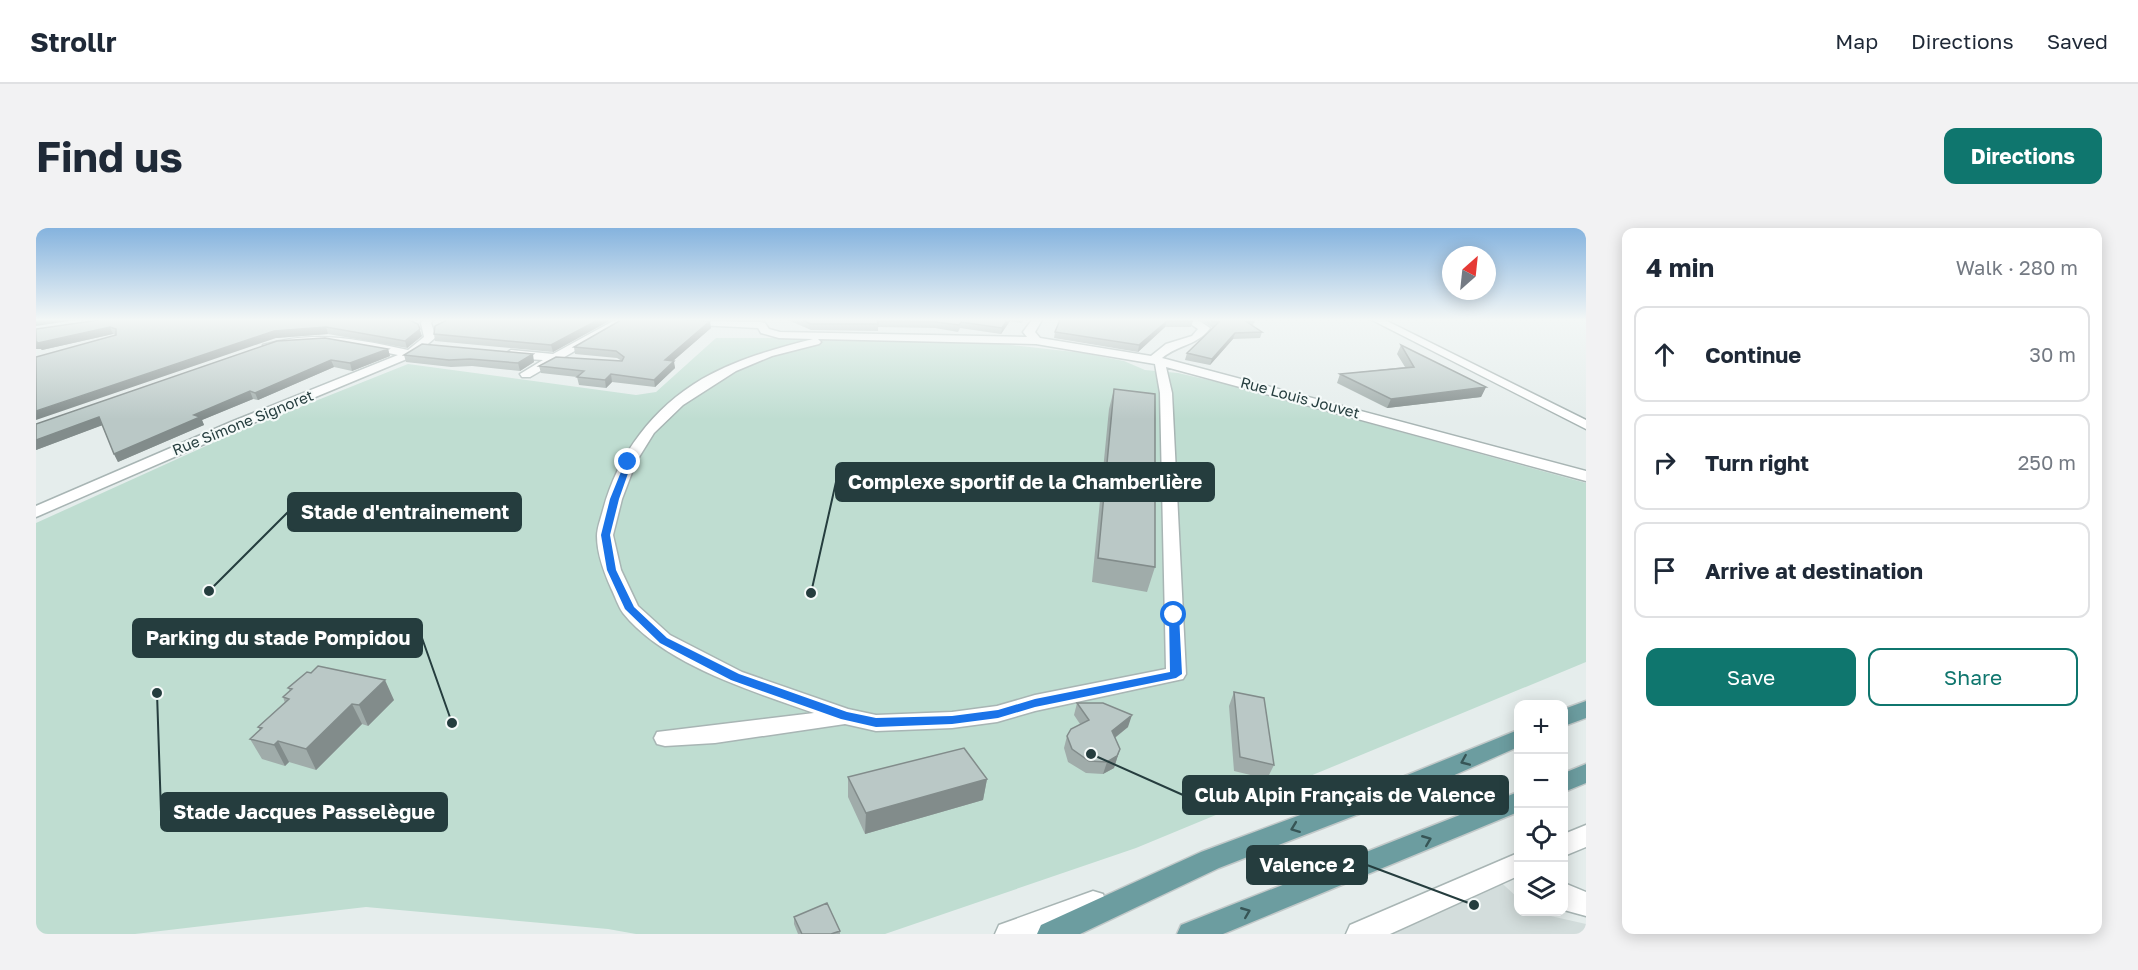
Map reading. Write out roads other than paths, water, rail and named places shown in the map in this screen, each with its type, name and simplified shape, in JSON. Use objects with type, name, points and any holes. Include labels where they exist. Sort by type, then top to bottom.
[{"type":"main road","points":[[1568,716],[1586,709]]},
{"type":"main road","points":[[1051,934],[1210,860],[1408,785],[1514,740]]},
{"type":"main road","points":[[1568,781],[1586,773]]},
{"type":"main road","points":[[1191,934],[1514,804]]},
{"type":"street","points":[[405,353],[410,354]]},
{"type":"street","points":[[500,353],[576,360]]},
{"type":"street","points":[[526,374],[564,353]]},
{"type":"street","points":[[772,353],[732,368],[678,402],[648,432],[628,462],[614,499],[605,535],[612,570],[630,609],[663,640],[735,677],[845,716],[876,723],[952,720],[998,714],[1035,703],[1176,674],[1166,393],[1158,361],[1164,353]]},
{"type":"street","name":"Rue Louis Jouvet","points":[[1109,353],[1158,361],[1586,476]]},
{"type":"street","points":[[1443,353],[1586,425]]},
{"type":"street","name":"Rue Simone Signoret","points":[[36,512],[410,354]]},
{"type":"street","points":[[665,738],[715,735],[845,716]]},
{"type":"street","points":[[1568,843],[1586,835]]},
{"type":"street","points":[[1009,934],[1210,860]]},
{"type":"street","points":[[1359,934],[1514,866]]},
{"type":"street","points":[[1568,899],[1586,904]]},
{"type":"place","name":"Stade d'entrainement","points":[[209,591]]},
{"type":"place","name":"Complexe sportif de la Chamberlière","points":[[811,593]]},
{"type":"place","name":"Stade Jacques Passelègue","points":[[157,693]]},
{"type":"place","name":"Parking du stade Pompidou","points":[[452,723]]},
{"type":"place","name":"Club Alpin Français de Valence","points":[[1091,754]]},
{"type":"place","name":"Valence 2","points":[[1474,905]]}]
